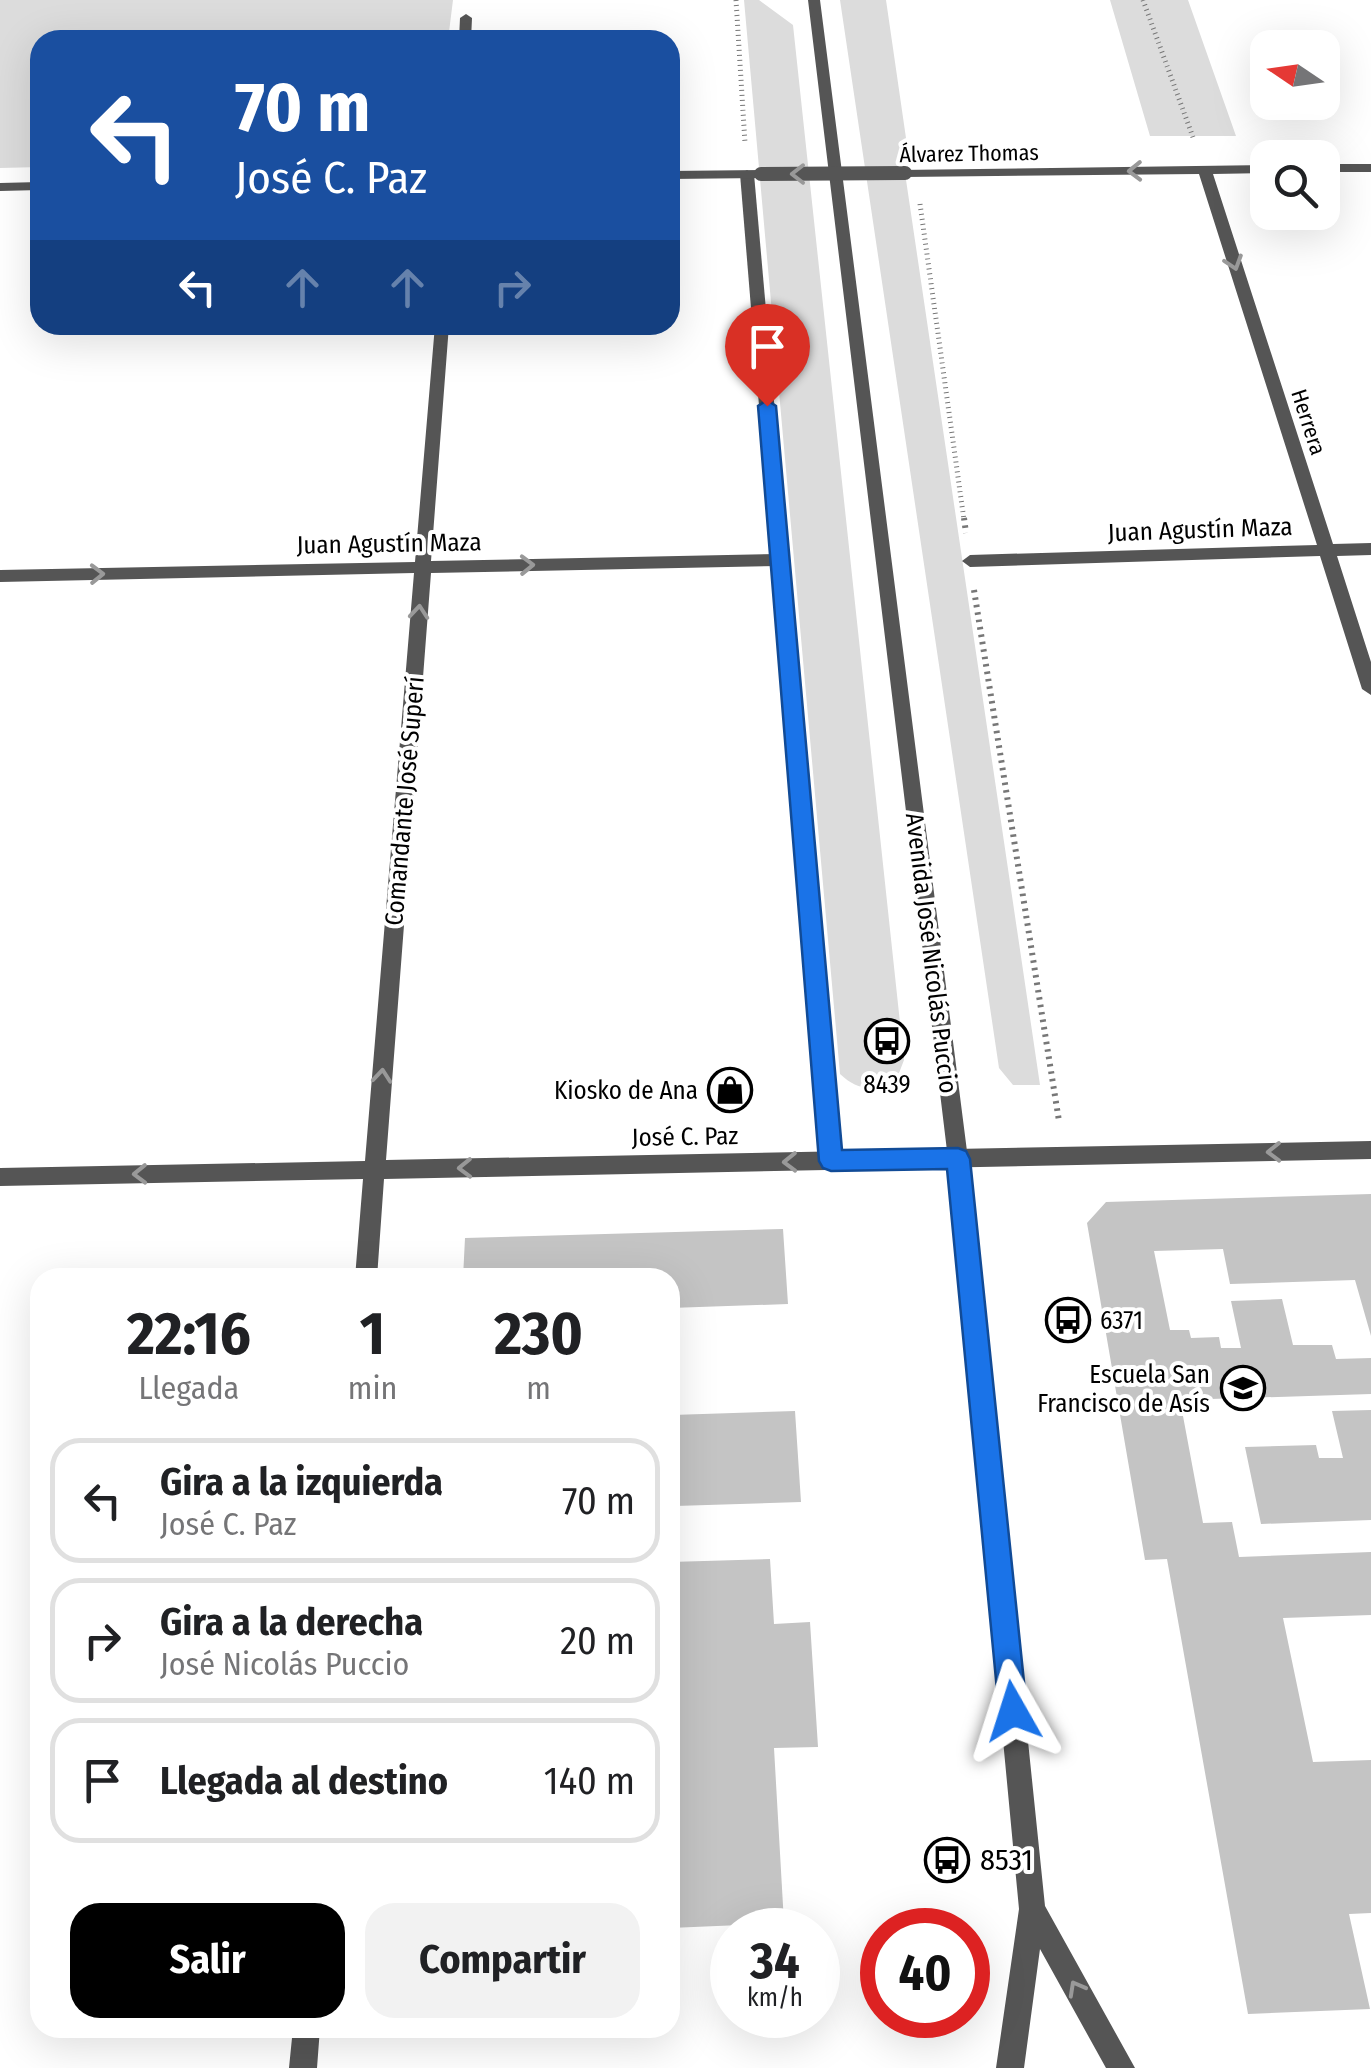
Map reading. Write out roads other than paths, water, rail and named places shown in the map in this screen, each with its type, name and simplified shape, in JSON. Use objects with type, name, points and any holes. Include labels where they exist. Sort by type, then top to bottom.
[{"type":"street","name":"Avenida José Nicolás Puccio","points":[[814,0],[958,1159],[1032,1909],[1010,2068]]},
{"type":"street","points":[[465,30],[466,18]]},
{"type":"street","points":[[1340,168],[1371,168]]},
{"type":"street","name":"Álvarez Thomas","points":[[680,175],[1250,169]]},
{"type":"street","name":"Herrera","points":[[1204,170],[1371,688]]},
{"type":"street","points":[[754,174],[780,560],[831,1161]]},
{"type":"street","points":[[0,187],[30,186]]},
{"type":"street","name":"Comandante José Superí","points":[[367,1268],[441,335]]},
{"type":"street","name":"Juan Agustín Maza","points":[[970,561],[1371,549]]},
{"type":"street","name":"Juan Agustín Maza","points":[[0,576],[780,560]]},
{"type":"street","name":"José C. Paz","points":[[0,1177],[1371,1150]]},
{"type":"street","name":"Avenida José Nicolás Puccio","points":[[1032,1909],[1121,2068]]},
{"type":"street","points":[[304,2068],[306,2038]]},
{"type":"place","name":"8439","points":[[887,1041]]},
{"type":"place","name":"Kiosko de Ana","points":[[730,1090]]},
{"type":"place","name":"6371","points":[[1068,1320]]},
{"type":"place","name":"Escuela San Francisco de Asís","points":[[1243,1388]]},
{"type":"place","name":"8531","points":[[947,1860]]}]
